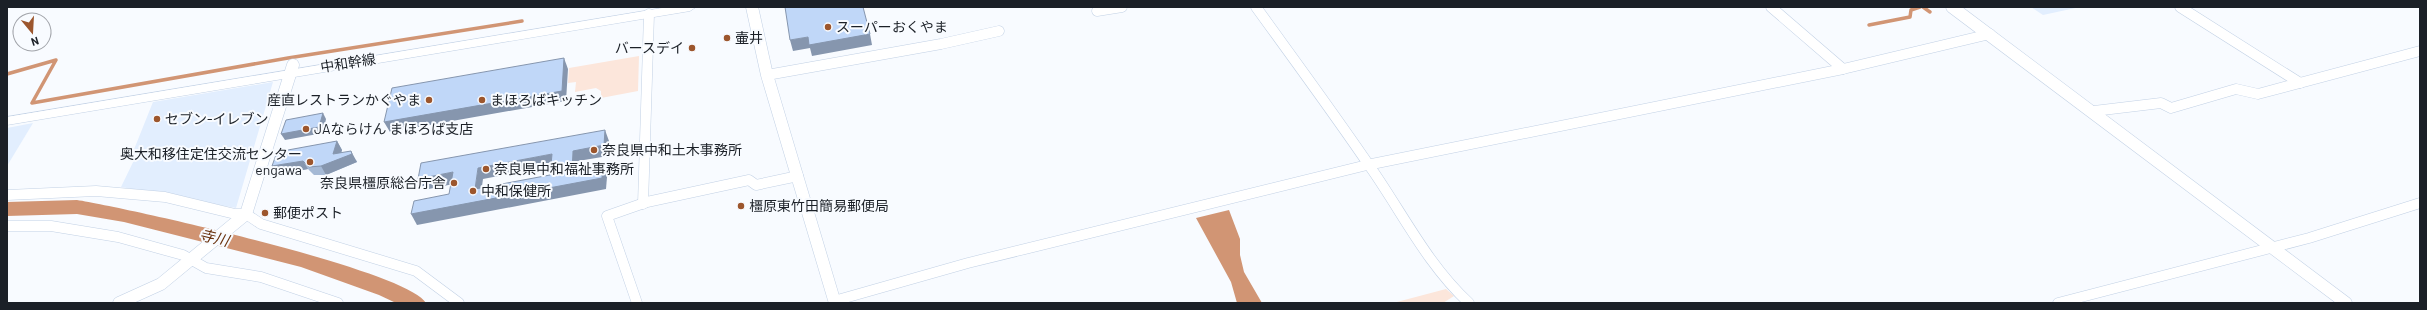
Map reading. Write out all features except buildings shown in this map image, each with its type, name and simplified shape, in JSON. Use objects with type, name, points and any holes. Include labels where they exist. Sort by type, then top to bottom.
[{"type":"main road","name":"中和幹線","points":[[7,114],[648,10],[690,7]]},
{"type":"main road","name":"中和幹線","points":[[7,121],[291,69]]},
{"type":"street","points":[[752,7],[767,74],[798,176],[832,302],[968,263],[1367,165],[1843,69],[1990,34]]},
{"type":"street","points":[[1097,10],[1122,7]]},
{"type":"street","points":[[1256,7],[1327,104],[1426,255],[1452,287],[1469,303]]},
{"type":"street","points":[[1771,7],[1843,69]]},
{"type":"street","points":[[1952,7],[2094,111],[2346,303]]},
{"type":"street","points":[[2180,7],[2300,83]]},
{"type":"street","points":[[643,204],[648,10]]},
{"type":"street","points":[[767,74],[941,44],[998,30]]},
{"type":"street","points":[[2094,111],[2161,103],[2171,108],[2236,90],[2258,94],[2420,51]]},
{"type":"street","points":[[119,303],[161,284],[242,218],[291,69]]},
{"type":"street","points":[[637,303],[607,216],[643,204],[750,180],[756,185],[798,176]]},
{"type":"street","points":[[7,195],[96,191],[166,196],[235,214],[242,218],[261,224],[416,271],[459,303]]},
{"type":"street","points":[[2058,303],[2346,227],[2420,203]]},
{"type":"street","points":[[7,226],[57,227],[127,239],[183,255],[211,270],[250,274],[338,303]]},
{"type":"shaded area","points":[[2031,7],[2080,7],[2043,15]]},
{"type":"shaded area","points":[[639,56],[638,91],[601,98],[601,91],[596,88],[575,92],[576,82],[568,83],[569,68]]},
{"type":"shaded area","points":[[273,82],[236,208],[121,187],[138,152],[133,152],[153,102]]},
{"type":"shaded area","points":[[33,123],[7,166],[7,128]]},
{"type":"shaded area","points":[[1229,210],[1240,239],[1240,255],[1244,272],[1262,303],[1237,303],[1231,282],[1196,218]]},
{"type":"shaded area","points":[[1446,289],[1454,296],[1443,303],[1393,303]]},
{"type":"waterway","points":[[1869,25],[1910,17],[1911,10],[1920,7]]},
{"type":"waterway","points":[[1923,7],[1930,12]]},
{"type":"waterway","points":[[7,74],[56,60],[32,103],[288,58],[522,21]]},
{"type":"waterway","name":"寺川","points":[[7,209],[77,207],[124,215],[306,261],[387,289],[415,303]]},
{"type":"place","name":"スーパーおくやま","points":[[828,27]]},
{"type":"place","name":"壷井","points":[[727,38]]},
{"type":"place","name":"バースデイ","points":[[692,48]]},
{"type":"place","name":"産直レストランかぐやま","points":[[429,100]]},
{"type":"place","name":"まほろばキッチン","points":[[482,100]]},
{"type":"place","name":"セブン-イレブン","points":[[157,119]]},
{"type":"place","name":"JAならけん まほろば支店","points":[[306,129]]},
{"type":"place","name":"奈良県中和土木事務所","points":[[594,150]]},
{"type":"place","name":"奥大和移住定住交流センター engawa","points":[[310,162]]},
{"type":"place","name":"奈良県中和福祉事務所","points":[[486,169]]},
{"type":"place","name":"奈良県橿原総合庁舎","points":[[454,183]]},
{"type":"place","name":"中和保健所","points":[[473,191]]},
{"type":"place","name":"橿原東竹田簡易郵便局","points":[[741,206]]},
{"type":"place","name":"郵便ポスト","points":[[265,213]]}]
